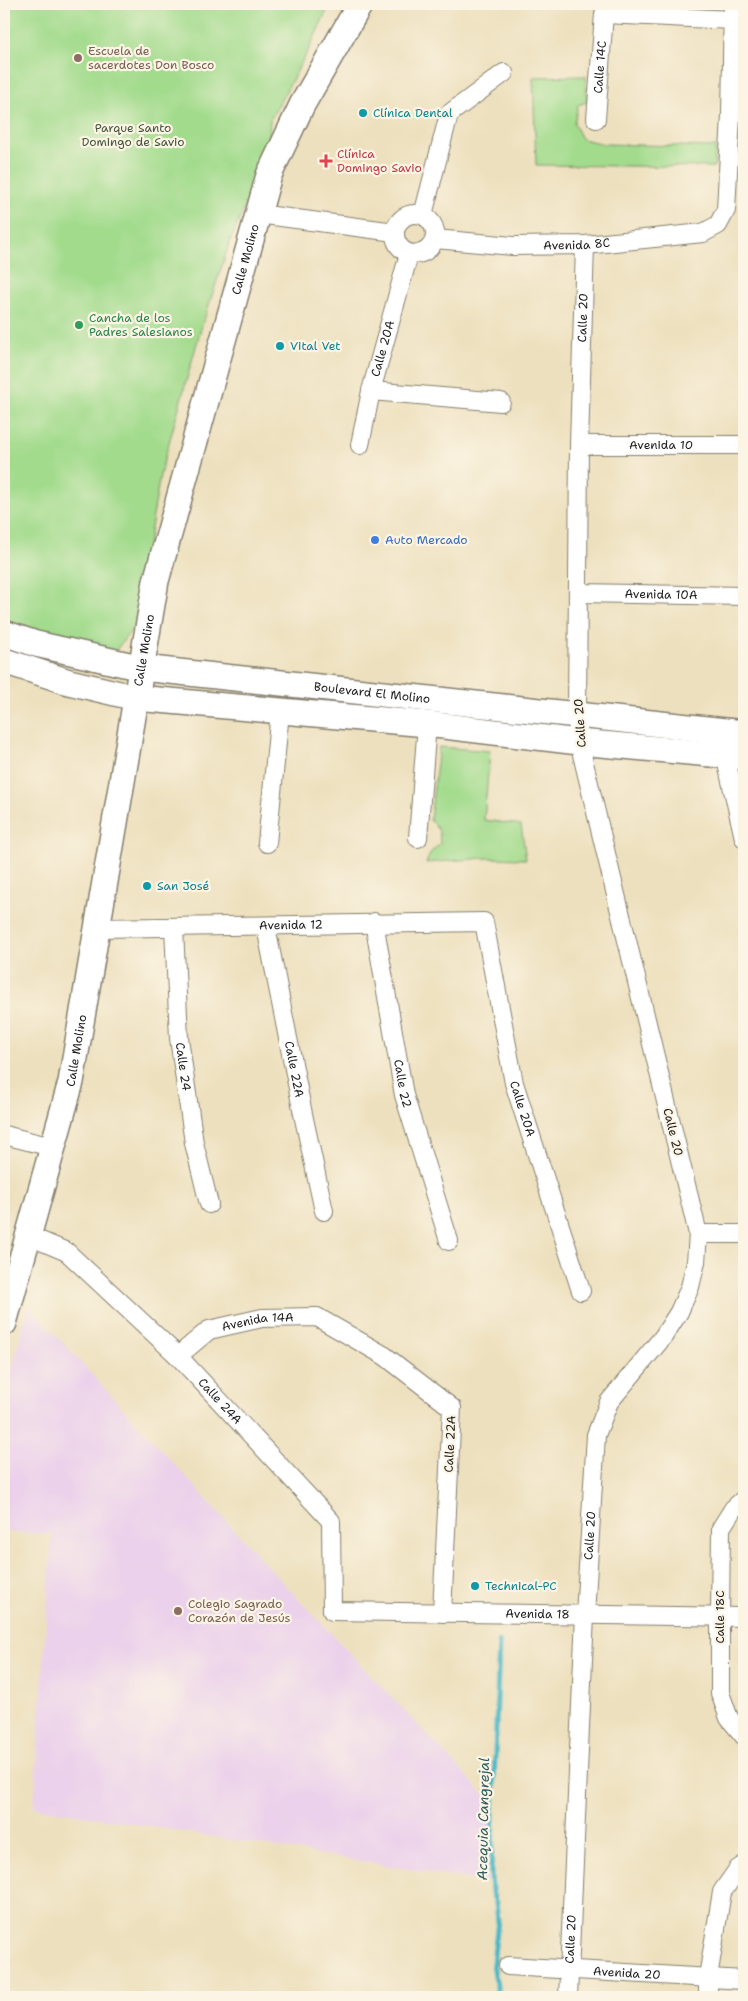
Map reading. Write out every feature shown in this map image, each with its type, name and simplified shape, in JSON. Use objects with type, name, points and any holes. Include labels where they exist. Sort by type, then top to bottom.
[{"type":"street","name":"Calle Molino","points":[[4,1323],[71,1082],[156,581],[270,175],[302,105],[360,4]]},
{"type":"street","points":[[733,12],[738,115]]},
{"type":"street","name":"Calle 14C","points":[[596,119],[604,14],[733,12]]},
{"type":"street","points":[[422,215],[449,114],[504,73]]},
{"type":"street","name":"Avenida 8C","points":[[435,239],[513,246],[585,246],[703,233],[718,225],[726,210],[738,115]]},
{"type":"street","points":[[258,214],[394,232]]},
{"type":"street","points":[[413,214],[422,215],[431,220],[435,229],[435,239],[430,248],[420,254],[409,254],[398,246],[394,232],[404,217],[413,214]]},
{"type":"street","name":"Calle 20","points":[[568,1997],[585,1615],[596,1435],[609,1402],[662,1337],[679,1312],[690,1287],[696,1262],[698,1234],[579,742],[577,714],[580,445],[585,246]]},
{"type":"street","name":"Calle 20A","points":[[360,445],[371,391],[409,254]]},
{"type":"street","points":[[371,391],[501,402]]},
{"type":"street","name":"Avenida 10","points":[[580,445],[744,445]]},
{"type":"street","name":"Avenida 10A","points":[[579,593],[744,596]]},
{"type":"street","name":"Boulevard El Molino","points":[[4,633],[36,644],[142,668],[744,733]]},
{"type":"street","points":[[69,682],[75,653]]},
{"type":"street","points":[[4,661],[69,682],[136,698],[427,724],[579,742],[734,756],[744,838]]},
{"type":"street","points":[[267,843],[280,712]]},
{"type":"street","points":[[418,838],[427,724]]},
{"type":"street","name":"Avenida 12","points":[[97,928],[266,927],[374,922],[484,922]]},
{"type":"street","name":"Calle 22","points":[[374,922],[404,1095],[449,1240]]},
{"type":"street","name":"Calle 20A","points":[[484,922],[514,1082],[581,1291]]},
{"type":"street","name":"Calle 24","points":[[174,927],[180,1038],[194,1143],[209,1204]]},
{"type":"street","name":"Calle 22A","points":[[266,927],[324,1211]]},
{"type":"street","points":[[4,1135],[52,1147]]},
{"type":"street","points":[[698,1234],[744,1234]]},
{"type":"street","name":"Calle 24A","points":[[29,1236],[67,1252],[178,1356],[332,1521],[332,1611]]},
{"type":"street","name":"Calle 22A","points":[[317,1317],[385,1356],[452,1408],[442,1613]]},
{"type":"street","name":"Avenida 14A","points":[[178,1356],[209,1330],[262,1318],[317,1317]]},
{"type":"street","name":"Calle 18C","points":[[744,1500],[733,1509],[721,1528],[720,1617],[720,1693],[729,1718],[744,1736]]},
{"type":"street","name":"Avenida 18","points":[[332,1611],[744,1617]]},
{"type":"street","points":[[708,1997],[708,1977],[722,1892],[738,1869],[744,1865]]},
{"type":"street","name":"Avenida 20","points":[[508,1966],[744,1980]]},
{"type":"shaded area","name":"Colegio Sagrado Corazón de Jesús","points":[[29,1306],[287,1587],[494,1805],[486,1882],[34,1807],[52,1534],[4,1532],[4,1398]]},
{"type":"green space","name":"Parque Santo Domingo de Savio","points":[[4,4],[330,4],[309,49],[270,120],[269,138],[247,202],[230,241],[200,332],[160,475],[134,627],[113,654],[4,623]]},
{"type":"green space","points":[[586,76],[587,102],[578,105],[574,123],[582,139],[604,144],[716,147],[714,167],[536,165],[533,77]]},
{"type":"green space","points":[[439,747],[490,751],[484,820],[521,825],[526,859],[484,858],[426,863],[431,852],[440,844],[439,831],[430,820]]},
{"type":"waterway","name":"Acequia Cangrejal","points":[[497,1997],[493,1964],[498,1920],[496,1903],[492,1892],[491,1873],[499,1641]]},
{"type":"place","name":"Escuela de sacerdotes Don Bosco","points":[[78,58]]},
{"type":"place","name":"Clínica Dental","points":[[363,113]]},
{"type":"place","name":"Clínica Domingo Savio","points":[[326,161]]},
{"type":"place","name":"Cancha de los Padres Salesianos","points":[[79,325]]},
{"type":"place","name":"Vital Vet","points":[[280,346]]},
{"type":"place","name":"Auto Mercado","points":[[375,540]]},
{"type":"place","name":"San José","points":[[147,886]]},
{"type":"place","name":"Technical-PC","points":[[475,1586]]},
{"type":"place","name":"Colegio Sagrado Corazón de Jesús","points":[[178,1611]]}]
